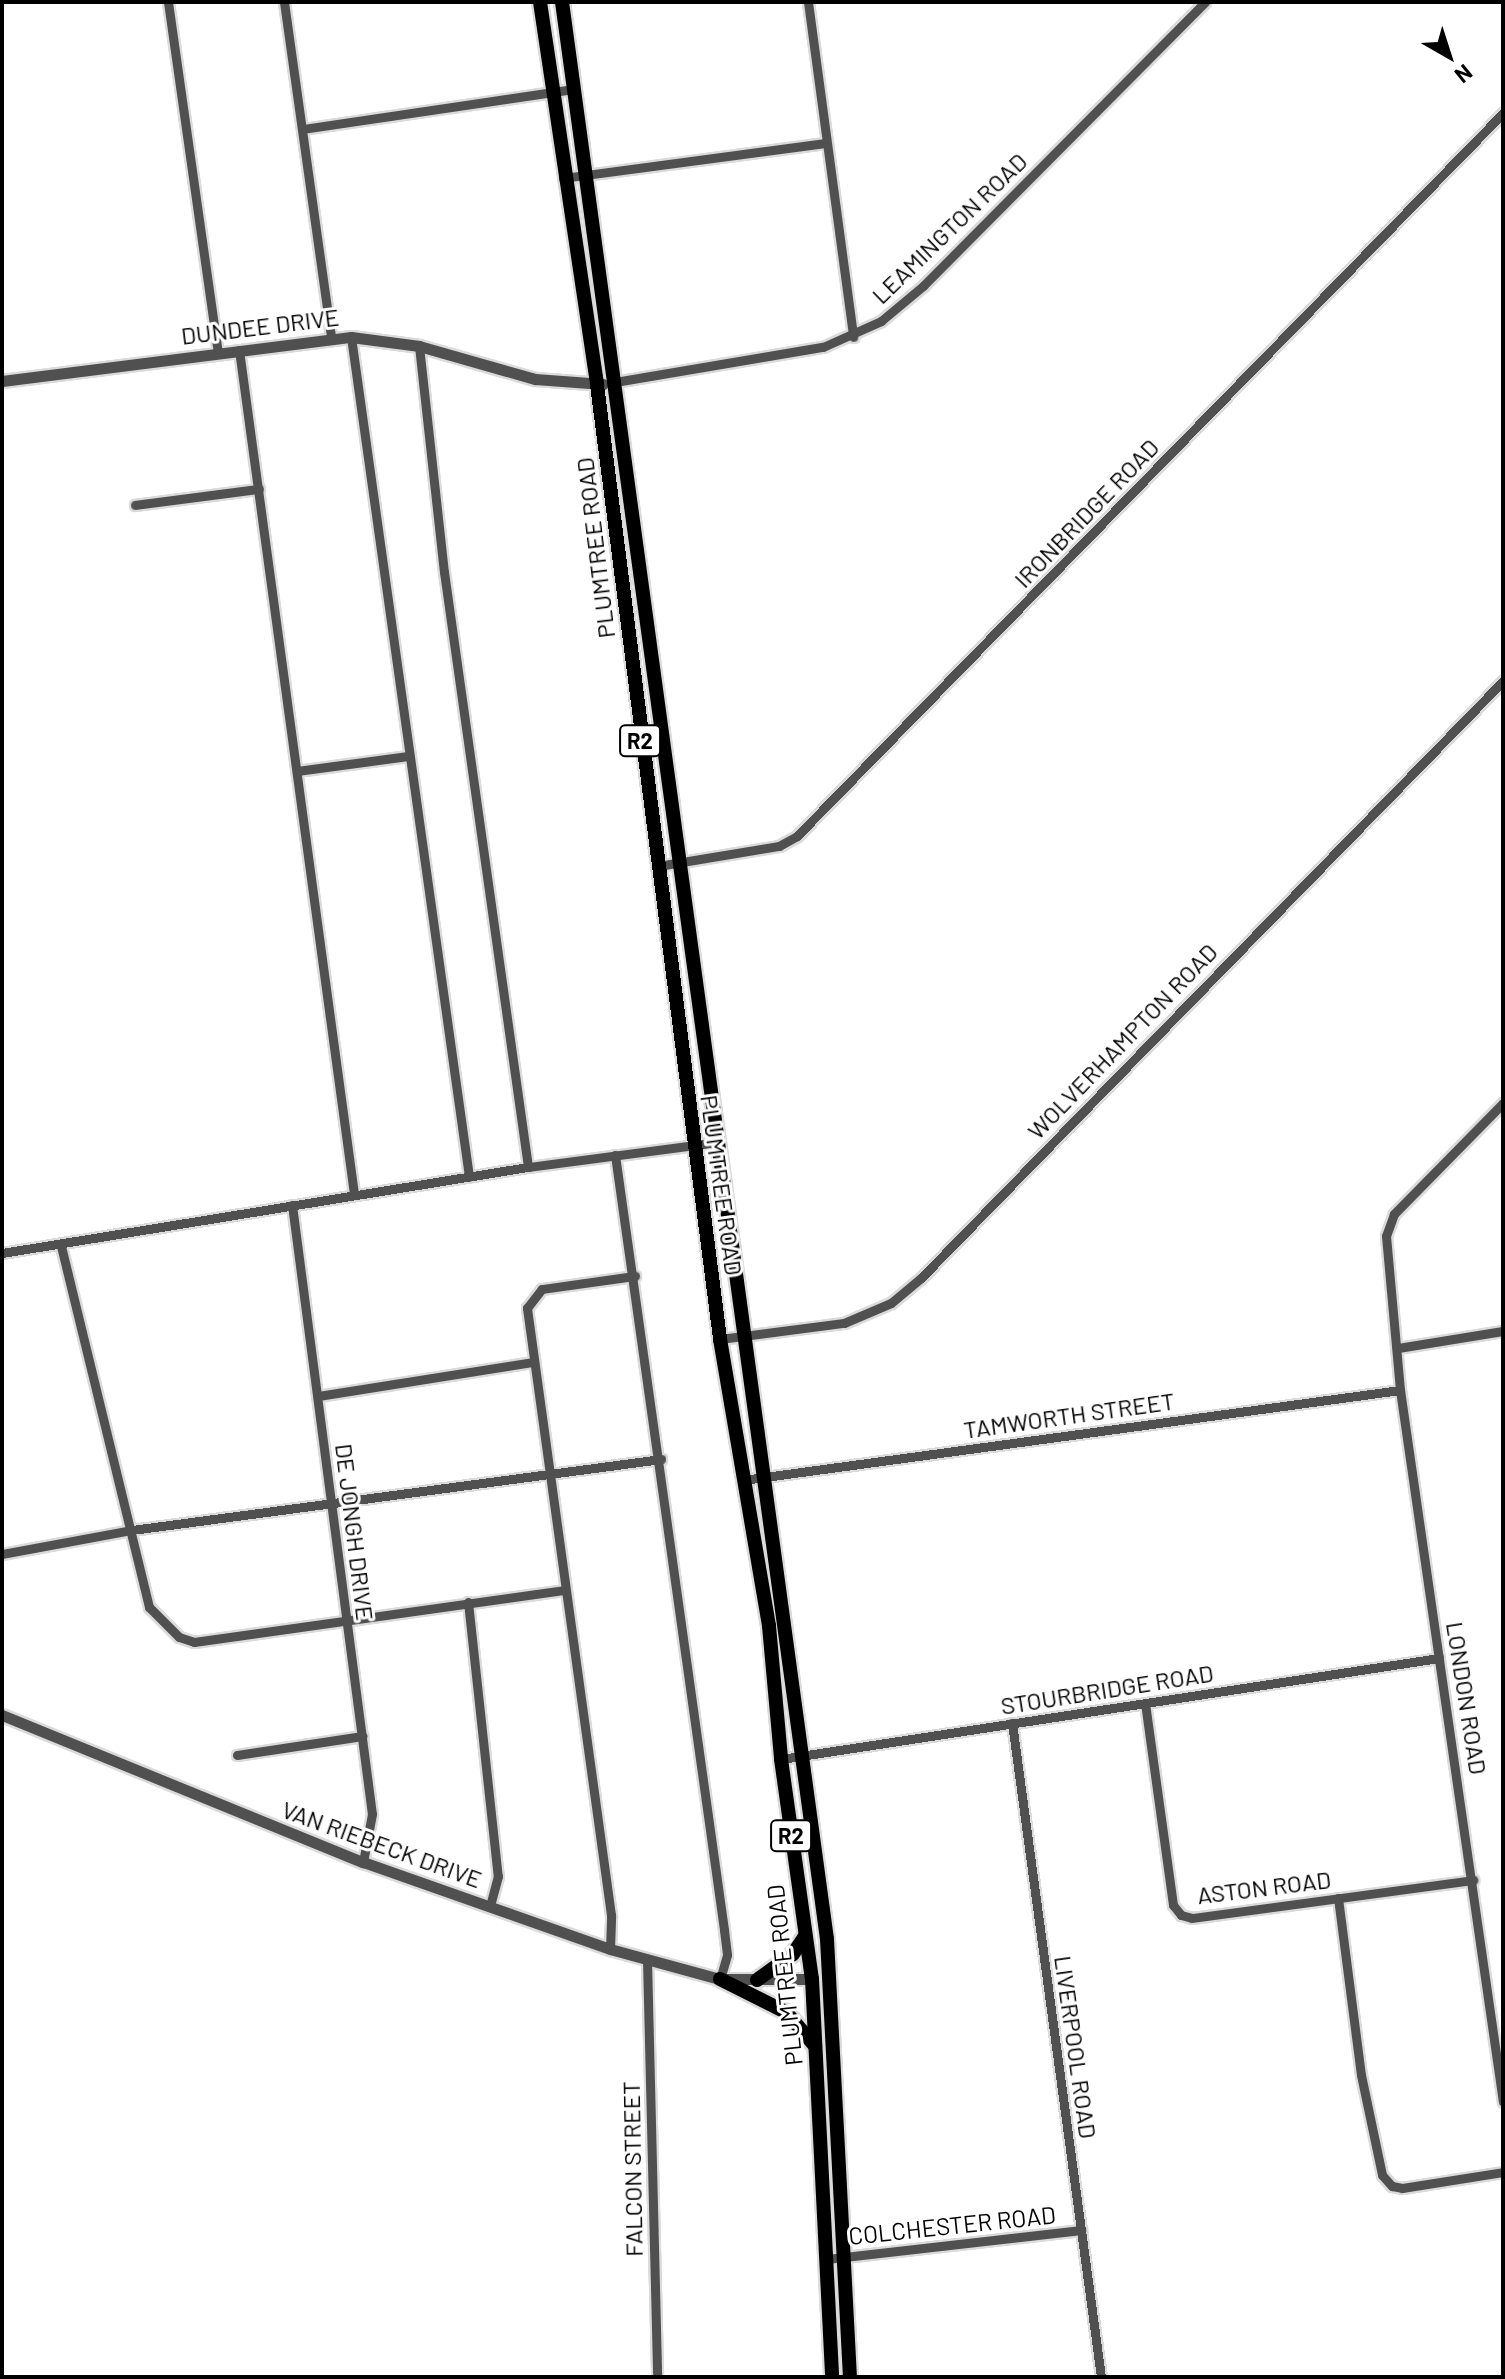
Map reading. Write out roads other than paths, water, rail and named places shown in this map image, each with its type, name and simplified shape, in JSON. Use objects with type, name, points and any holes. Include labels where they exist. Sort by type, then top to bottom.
[{"type":"highway","name":"PLUMTREE ROAD","points":[[540,2],[555,91],[563,178],[597,385],[720,1339],[769,1626],[781,1759],[812,1979],[832,2377]]},
{"type":"highway","name":"PLUMTREE ROAD","points":[[562,2],[827,1939],[850,2377]]},
{"type":"highway","points":[[757,1980],[793,1954],[805,1936]]},
{"type":"highway","points":[[827,1939],[812,1979],[832,2007]]},
{"type":"highway","points":[[720,1979],[786,2012],[815,2046]]},
{"type":"street","points":[[168,2],[218,352]]},
{"type":"street","points":[[284,2],[331,337]]},
{"type":"street","points":[[808,2],[853,337]]},
{"type":"street","name":"LEAMINGTON ROAD","points":[[615,382],[823,347],[853,337],[923,286],[1205,2]]},
{"type":"street","points":[[303,129],[574,89]]},
{"type":"street","name":"IRONBRIDGE ROAD","points":[[658,866],[779,846],[803,830],[1503,113]]},
{"type":"street","points":[[563,178],[825,143]]},
{"type":"street","name":"DUNDEE DRIVE","points":[[2,381],[331,337],[351,337],[419,346],[535,379],[597,385],[615,382]]},
{"type":"street","points":[[351,337],[469,1177]]},
{"type":"street","points":[[419,346],[444,572],[528,1167]]},
{"type":"street","points":[[239,350],[354,1194]]},
{"type":"street","points":[[135,505],[259,489]]},
{"type":"street","name":"WOLVERHAMPTON ROAD","points":[[720,1339],[844,1323],[891,1303],[921,1278],[1503,681]]},
{"type":"street","points":[[297,771],[408,756]]},
{"type":"street","name":"LONDON ROAD","points":[[1503,1103],[1389,1224],[1386,1236],[1400,1390],[1503,2102]]},
{"type":"street","points":[[2,1253],[61,1246],[354,1194],[717,1142]]},
{"type":"street","points":[[615,1155],[661,1459],[724,1930],[727,1955],[720,1979]]},
{"type":"street","name":"DE JONGH DRIVE","points":[[292,1205],[372,1814],[363,1862]]},
{"type":"street","points":[[61,1246],[149,1607],[179,1637],[194,1642],[345,1618],[563,1590]]},
{"type":"street","points":[[610,1949],[611,1915],[563,1590],[527,1308],[536,1292],[635,1276]]},
{"type":"street","points":[[1398,1348],[1503,1331]]},
{"type":"street","points":[[318,1396],[532,1362]]},
{"type":"street","name":"TAMWORTH STREET","points":[[743,1480],[1400,1390]]},
{"type":"street","points":[[2,1554],[132,1530],[548,1477],[661,1459]]},
{"type":"street","points":[[468,1602],[498,1876],[490,1906]]},
{"type":"street","name":"STOURBRIDGE ROAD","points":[[781,1759],[1439,1658]]},
{"type":"street","name":"ASTON ROAD","points":[[1145,1703],[1176,1911],[1192,1918],[1473,1880]]},
{"type":"street","name":"VAN RIEBECK DRIVE","points":[[2,1715],[363,1862],[610,1949],[720,1979],[812,1979]]},
{"type":"street","name":"LIVERPOOL ROAD","points":[[1012,1723],[1101,2377]]},
{"type":"street","points":[[237,1755],[363,1736]]},
{"type":"street","points":[[1338,1898],[1361,2075],[1382,2175],[1392,2186],[1402,2188],[1503,2172]]},
{"type":"street","name":"FALCON STREET","points":[[647,1960],[657,2377]]},
{"type":"street","name":"COLCHESTER ROAD","points":[[827,2259],[1081,2230]]}]
